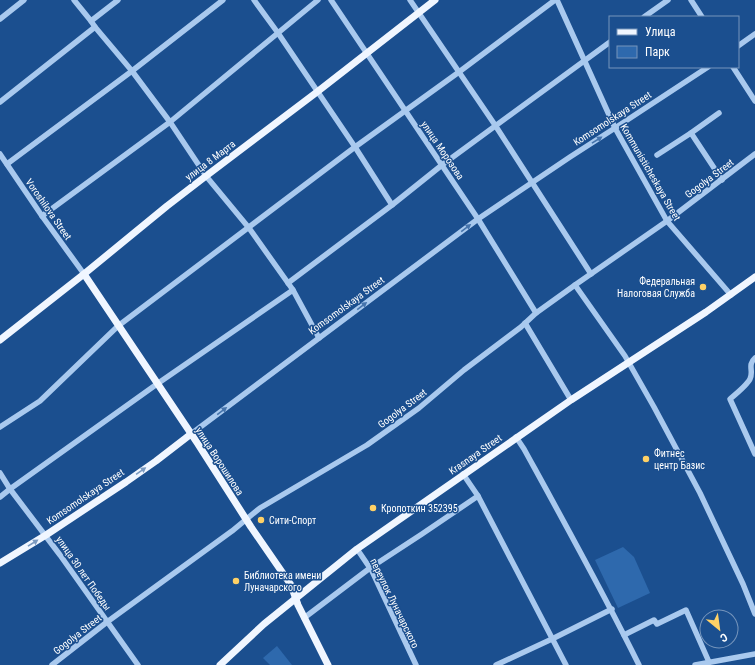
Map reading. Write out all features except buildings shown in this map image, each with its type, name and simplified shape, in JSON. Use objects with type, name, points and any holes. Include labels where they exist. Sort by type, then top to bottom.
[{"type":"main road","name":"улица 8 Марта","points":[[0,340],[167,206],[435,0]]},
{"type":"main road","name":"улица Ворошилова","points":[[84,274],[191,434],[246,520],[291,585],[304,618],[328,665]]},
{"type":"main road","name":"Krasnaya Street","points":[[220,665],[264,624],[357,549],[570,400],[731,295],[755,277]]},
{"type":"main road","name":"Komsomolskaya Street","points":[[0,564],[150,465],[191,434]]},
{"type":"street","points":[[0,19],[24,0]]},
{"type":"street","points":[[74,0],[132,71],[170,122],[206,176],[248,228],[288,283],[319,338]]},
{"type":"street","points":[[90,21],[118,0]]},
{"type":"street","points":[[7,164],[132,71],[223,0]]},
{"type":"street","points":[[254,0],[278,33],[392,205]]},
{"type":"street","points":[[42,216],[170,122],[318,0]]},
{"type":"street","name":"улица Морозова","points":[[331,0],[478,219],[536,313]]},
{"type":"street","points":[[410,0],[532,182],[591,274]]},
{"type":"street","points":[[0,427],[40,401],[118,326],[406,110],[556,0]]},
{"type":"street","name":"Kommunisticheskaya Street","points":[[556,0],[615,128],[667,221],[731,295]]},
{"type":"street","points":[[645,16],[668,0]]},
{"type":"street","points":[[691,0],[701,16]]},
{"type":"street","points":[[0,102],[95,27]]},
{"type":"street","points":[[739,45],[755,34]]},
{"type":"street","points":[[288,283],[392,205],[442,165],[609,43]]},
{"type":"street","name":"Komsomolskaya Street","points":[[191,434],[478,219],[706,68]]},
{"type":"street","points":[[734,68],[755,101]]},
{"type":"street","points":[[657,155],[719,113]]},
{"type":"street","points":[[691,133],[722,180]]},
{"type":"street","name":"Voroshilova Street","points":[[0,154],[84,274]]},
{"type":"street","name":"Gogolya Street","points":[[52,665],[260,508],[367,445],[419,408],[536,313],[667,221],[755,154]]},
{"type":"street","points":[[575,285],[628,362],[654,407],[700,493],[743,584],[755,614]]},
{"type":"street","points":[[0,497],[157,384],[293,290]]},
{"type":"street","points":[[525,323],[570,400]]},
{"type":"street","points":[[755,358],[751,364],[752,375],[750,380],[730,400],[755,454]]},
{"type":"street","points":[[516,437],[530,459],[612,609],[639,665]]},
{"type":"street","name":"улица 30 лет Победы","points":[[0,473],[10,489],[46,535],[138,665]]},
{"type":"street","points":[[463,474],[478,496],[566,665]]},
{"type":"street","points":[[304,618],[370,568],[478,496]]},
{"type":"street","name":"переулок Луначарского","points":[[357,549],[370,568],[416,665]]},
{"type":"street","points":[[496,665],[612,609]]},
{"type":"street","points":[[624,635],[654,620],[657,624],[686,610],[710,662]]},
{"type":"street","points":[[695,665],[755,654]]},
{"type":"green space","points":[[623,547],[634,557],[650,593],[618,608],[595,560]]},
{"type":"green space","points":[[277,646],[292,665],[270,665],[263,658]]},
{"type":"place","name":"Федеральная Налоговая Служба","points":[[703,287]]},
{"type":"place","name":"Фитнес центр Базис","points":[[646,459]]},
{"type":"place","name":"Кропоткин 352395","points":[[373,508]]},
{"type":"place","name":"Сити-Спорт","points":[[261,520]]},
{"type":"place","name":"Библиотека имени Луначарского","points":[[236,581]]}]
